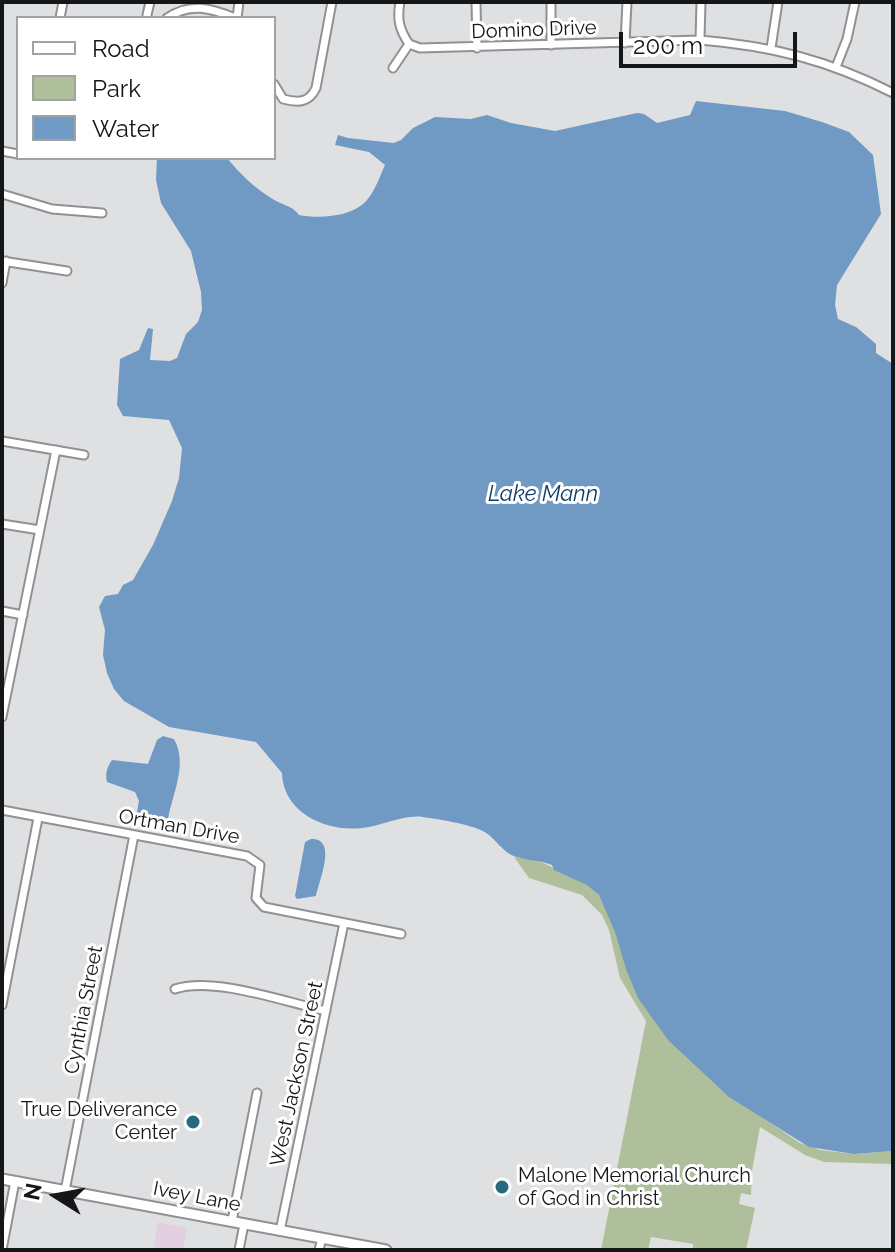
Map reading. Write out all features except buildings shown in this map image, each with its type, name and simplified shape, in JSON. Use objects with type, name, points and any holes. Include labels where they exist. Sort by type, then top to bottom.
[{"type":"street","points":[[147,15],[150,2]]},
{"type":"street","points":[[276,87],[283,99],[294,102],[306,100],[316,88],[332,2]]},
{"type":"street","points":[[393,68],[409,44],[400,30],[400,2]]},
{"type":"street","points":[[476,2],[477,48]]},
{"type":"street","points":[[551,2],[551,45]]},
{"type":"street","points":[[625,43],[627,2]]},
{"type":"street","points":[[700,40],[701,2]]},
{"type":"street","points":[[771,48],[778,2]]},
{"type":"street","points":[[836,67],[847,39],[855,2]]},
{"type":"street","points":[[172,16],[191,8],[209,8],[231,16]]},
{"type":"street","name":"Domino Drive","points":[[409,44],[420,48],[477,48],[700,40],[771,48],[836,67],[893,93]]},
{"type":"street","points":[[2,194],[52,209],[102,213]]},
{"type":"street","points":[[2,283],[4,261],[67,271]]},
{"type":"street","points":[[2,441],[84,455]]},
{"type":"street","points":[[2,717],[56,450]]},
{"type":"street","points":[[2,524],[40,530]]},
{"type":"street","points":[[2,611],[23,615]]},
{"type":"street","name":"Ortman Drive","points":[[2,810],[253,858],[260,865],[256,892],[259,904],[264,907],[401,934]]},
{"type":"street","points":[[2,1005],[38,818]]},
{"type":"street","name":"Cynthia Street","points":[[65,1191],[134,835]]},
{"type":"street","name":"West Jackson Street","points":[[280,1231],[344,923]]},
{"type":"street","points":[[175,989],[189,984],[211,985],[326,1011]]},
{"type":"street","points":[[232,1221],[257,1093]]},
{"type":"street","name":"Ivey Lane","points":[[2,1179],[386,1250]]},
{"type":"street","points":[[2,1250],[15,1181]]},
{"type":"street","points":[[239,1250],[244,1224]]},
{"type":"street","points":[[319,1250],[322,1238]]},
{"type":"shaded area","points":[[158,1222],[187,1228],[183,1250],[153,1250]]},
{"type":"green space","points":[[514,857],[547,865],[595,891],[613,922],[632,982],[647,1010],[760,1116],[800,1143],[820,1150],[854,1154],[893,1151],[893,1164],[824,1162],[805,1155],[760,1127],[751,1195],[741,1193],[739,1204],[755,1208],[746,1250],[693,1250],[693,1244],[651,1237],[648,1250],[601,1250],[646,1021],[620,978],[609,930],[602,915],[582,895],[529,878]]},
{"type":"water","name":"Lake Mann","points":[[696,101],[785,111],[849,132],[873,155],[881,214],[837,285],[835,305],[838,319],[856,327],[876,344],[876,353],[893,364],[893,1151],[854,1154],[809,1147],[729,1097],[668,1040],[638,998],[599,895],[587,885],[554,870],[552,865],[512,855],[483,831],[462,824],[416,817],[362,828],[321,823],[298,809],[284,787],[282,773],[256,742],[169,727],[124,701],[114,689],[103,655],[105,630],[99,607],[105,596],[118,594],[123,585],[133,580],[153,545],[179,478],[182,448],[169,420],[123,416],[117,405],[120,359],[139,350],[148,328],[153,329],[150,360],[170,361],[177,358],[186,334],[198,322],[202,310],[191,251],[161,203],[156,180],[157,160],[229,160],[259,190],[299,215],[316,217],[345,213],[361,206],[372,192],[385,165],[369,152],[335,145],[338,135],[394,143],[413,128],[435,117],[471,119],[487,115],[555,131],[637,113],[657,123],[690,115]]},
{"type":"water","points":[[163,736],[174,739],[180,758],[168,819],[163,824],[135,823],[139,801],[135,792],[107,782],[108,768],[112,760],[148,764],[157,740]]},
{"type":"water","points":[[311,839],[324,845],[323,871],[316,896],[297,899],[305,842]]},
{"type":"place","name":"True Deliverance Center","points":[[193,1122]]},
{"type":"place","name":"Malone Memorial Church of God in Christ","points":[[502,1187]]}]
